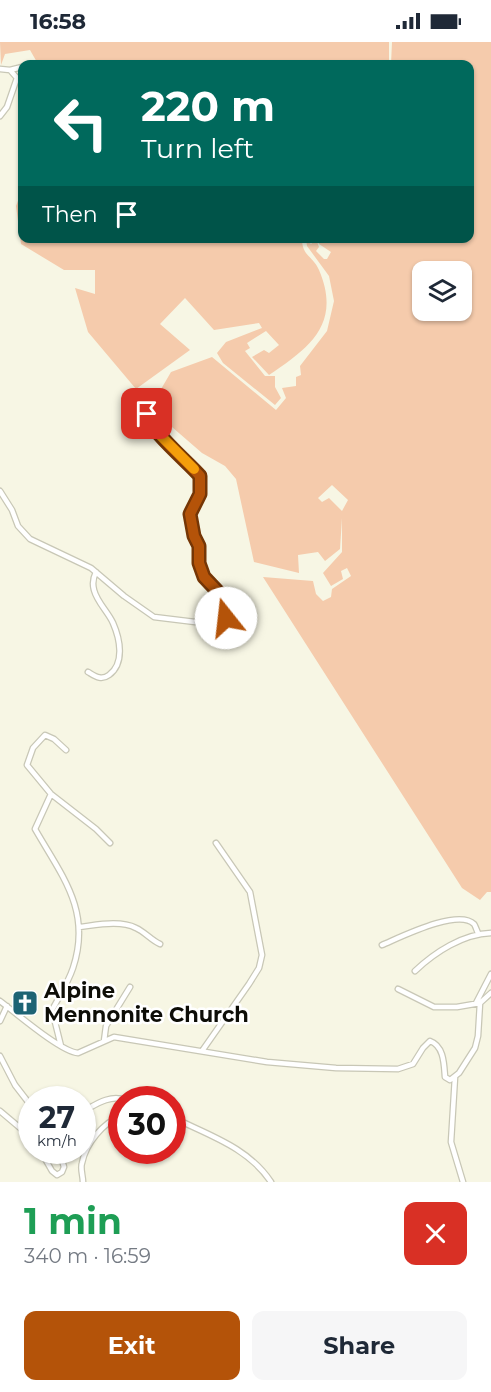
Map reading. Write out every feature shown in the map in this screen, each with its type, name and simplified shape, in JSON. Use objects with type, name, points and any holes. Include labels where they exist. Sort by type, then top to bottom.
[{"type":"street","points":[[0,69],[18,68]]},
{"type":"street","points":[[0,116],[7,107],[17,81],[16,75],[10,70]]},
{"type":"street","points":[[0,491],[12,510],[18,526],[30,539],[91,568],[124,596],[154,617],[195,622],[226,618],[229,612],[221,595],[204,577],[199,563],[199,546],[194,536],[190,514],[200,494],[200,476],[147,420],[149,400]]},
{"type":"street","points":[[88,672],[98,678],[105,678],[116,668],[120,660],[114,624],[94,592],[93,580],[96,572]]},
{"type":"street","points":[[66,750],[54,739],[45,735],[33,748],[27,765],[51,794],[96,829],[110,843]]},
{"type":"street","points":[[51,794],[35,829],[74,897],[79,927],[78,953],[72,971],[52,1010],[61,1046]]},
{"type":"street","points":[[202,1051],[249,984],[259,968],[262,956],[250,892],[216,843]]},
{"type":"street","points":[[382,945],[431,924],[448,921],[468,920],[478,933]]},
{"type":"street","points":[[79,927],[126,925],[137,928],[151,940],[160,944]]},
{"type":"street","points":[[415,971],[441,948],[478,933],[491,933]]},
{"type":"street","points":[[0,1001],[73,1053],[78,1053],[114,1037],[267,1062],[398,1070],[414,1064],[430,1041],[437,1045],[441,1052],[445,1077],[450,1080],[455,1077],[475,1048],[478,1036],[478,1003],[491,974]]},
{"type":"street","points":[[104,1041],[106,1026],[130,987]]},
{"type":"street","points":[[398,989],[434,1007],[457,1007],[478,1003],[491,993]]},
{"type":"street","points":[[0,1021],[7,1006]]},
{"type":"street","points":[[0,1056],[18,1089]]},
{"type":"street","points":[[455,1077],[452,1142],[462,1182]]},
{"type":"street","points":[[0,1111],[18,1126]]},
{"type":"street","points":[[186,1123],[222,1140],[247,1155],[271,1182]]},
{"type":"street","points":[[83,1182],[81,1165],[87,1148],[100,1130],[108,1124]]},
{"type":"street","points":[[48,1164],[57,1175],[63,1172],[63,1164]]},
{"type":"shaded area","points":[[0,42],[389,42],[389,60],[36,60],[30,50],[5,54],[1,65]]},
{"type":"shaded area","points":[[392,42],[491,42],[491,892],[487,892],[480,900],[462,888],[263,577],[313,581],[316,594],[323,601],[331,597],[332,589],[351,576],[347,568],[341,571],[343,579],[331,586],[323,573],[342,552],[342,518],[340,549],[325,561],[318,552],[298,555],[299,573],[254,562],[236,479],[225,466],[202,453],[150,408],[171,372],[212,357],[276,410],[286,398],[282,388],[296,386],[296,377],[301,375],[300,366],[327,331],[334,301],[329,276],[307,243],[318,243],[319,247],[316,251],[324,259],[327,259],[331,252],[319,243],[474,243],[474,60],[391,60]],"holes":[[[332,485],[348,500],[342,511],[329,498],[322,502],[318,498]]]},
{"type":"shaded area","points":[[302,243],[306,253],[317,265],[325,289],[327,305],[324,320],[318,333],[297,355],[269,375],[252,357],[264,350],[269,353],[279,345],[266,331],[247,343],[250,348],[245,351],[265,376],[275,376],[275,387],[281,398],[275,405],[223,363],[217,353],[226,342],[262,328],[259,323],[214,330],[185,298],[160,324],[190,350],[136,389],[88,332],[75,288],[95,294],[95,270],[64,270],[21,244]]},
{"type":"slow traffic","points":[[160,435],[194,469]]},
{"type":"place","name":"Alpine Mennonite Church","points":[[25,1003]]},
{"type":"route","points":[[147,414],[147,420],[156,431],[200,476],[200,494],[190,514],[194,536],[199,546],[199,563],[204,577],[221,595],[229,612],[226,618]]}]
